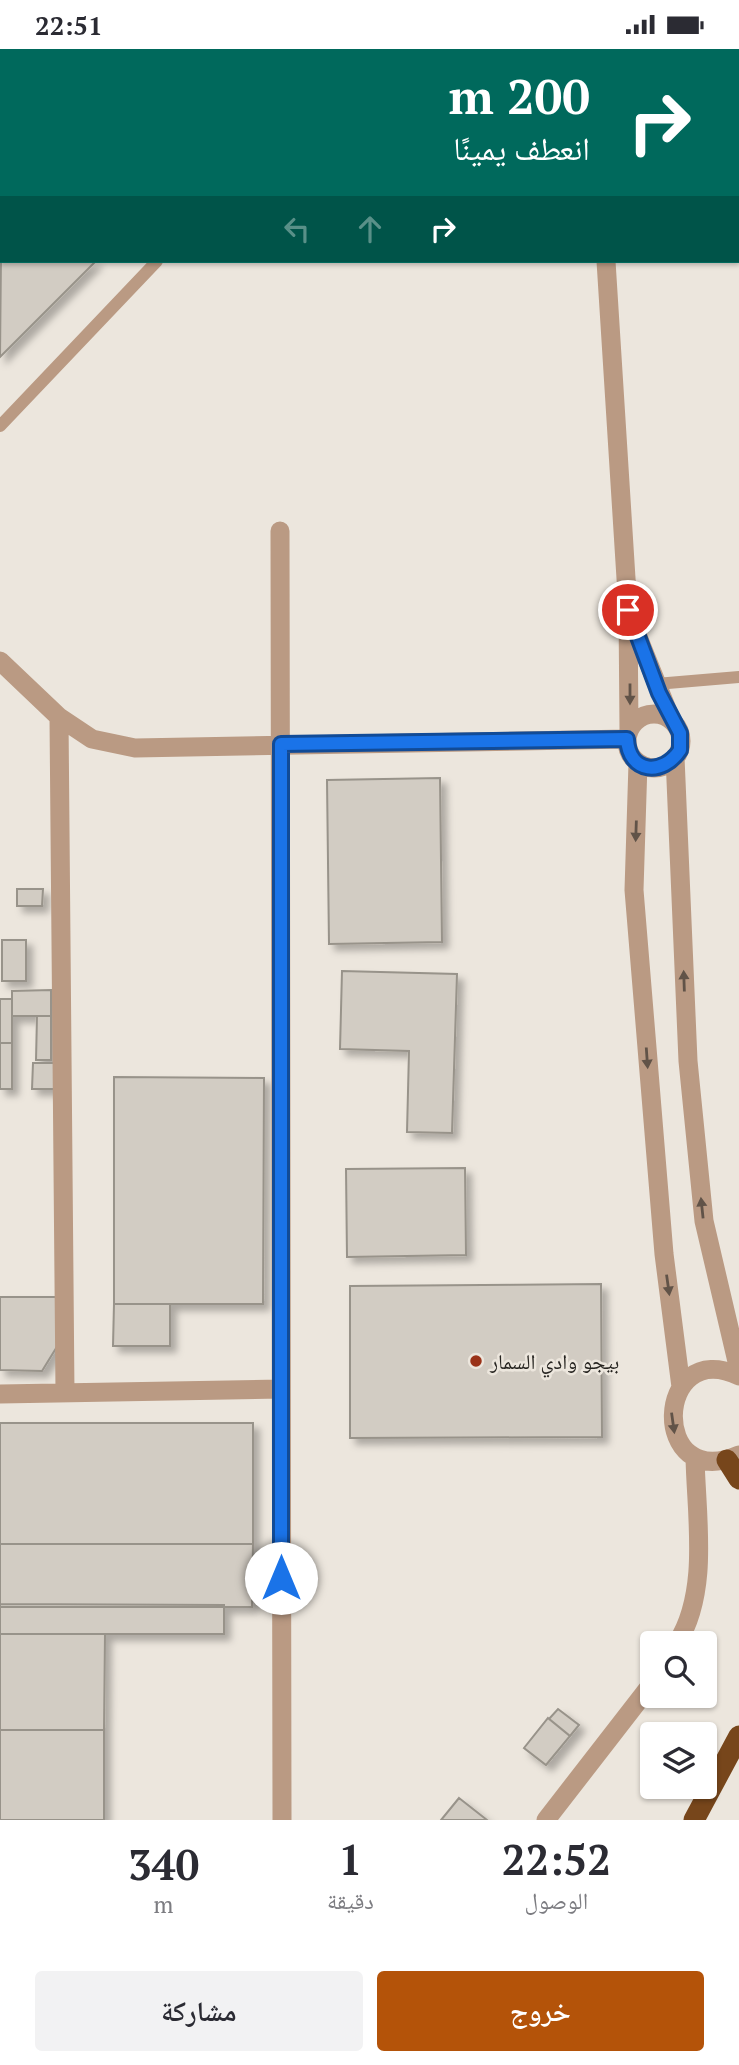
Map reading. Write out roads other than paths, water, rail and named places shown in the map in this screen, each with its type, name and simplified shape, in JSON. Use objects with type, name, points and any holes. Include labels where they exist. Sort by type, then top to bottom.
[{"type":"highway","points":[[733,1458],[739,1479]]},
{"type":"highway","points":[[695,1820],[739,1736]]},
{"type":"highway","points":[[701,1820],[739,1769]]},
{"type":"street","points":[[606,263],[628,610],[628,749],[638,763],[654,768],[662,767],[675,757]]},
{"type":"street","points":[[280,531],[282,1820]]},
{"type":"street","points":[[628,610],[681,741],[675,757],[688,1061],[704,1221],[739,1370]]},
{"type":"street","points":[[0,661],[59,717],[92,739],[135,748],[628,734],[646,715],[655,713],[671,719]]},
{"type":"street","points":[[59,717],[65,1393]]},
{"type":"street","points":[[638,763],[634,890],[664,1254],[681,1387]]},
{"type":"street","points":[[733,1458],[695,1457],[679,1442],[672,1424],[672,1405],[681,1387],[706,1371],[718,1370],[739,1376]]},
{"type":"street","points":[[0,1394],[281,1389]]},
{"type":"street","points":[[684,1631],[696,1591],[695,1457]]},
{"type":"street","points":[[546,1820],[640,1699]]},
{"type":"lane","points":[[0,426],[155,263]]},
{"type":"lane","points":[[656,684],[739,677]]},
{"type":"place","name":"بيجو وادي السمار","points":[[476,1361]]}]
